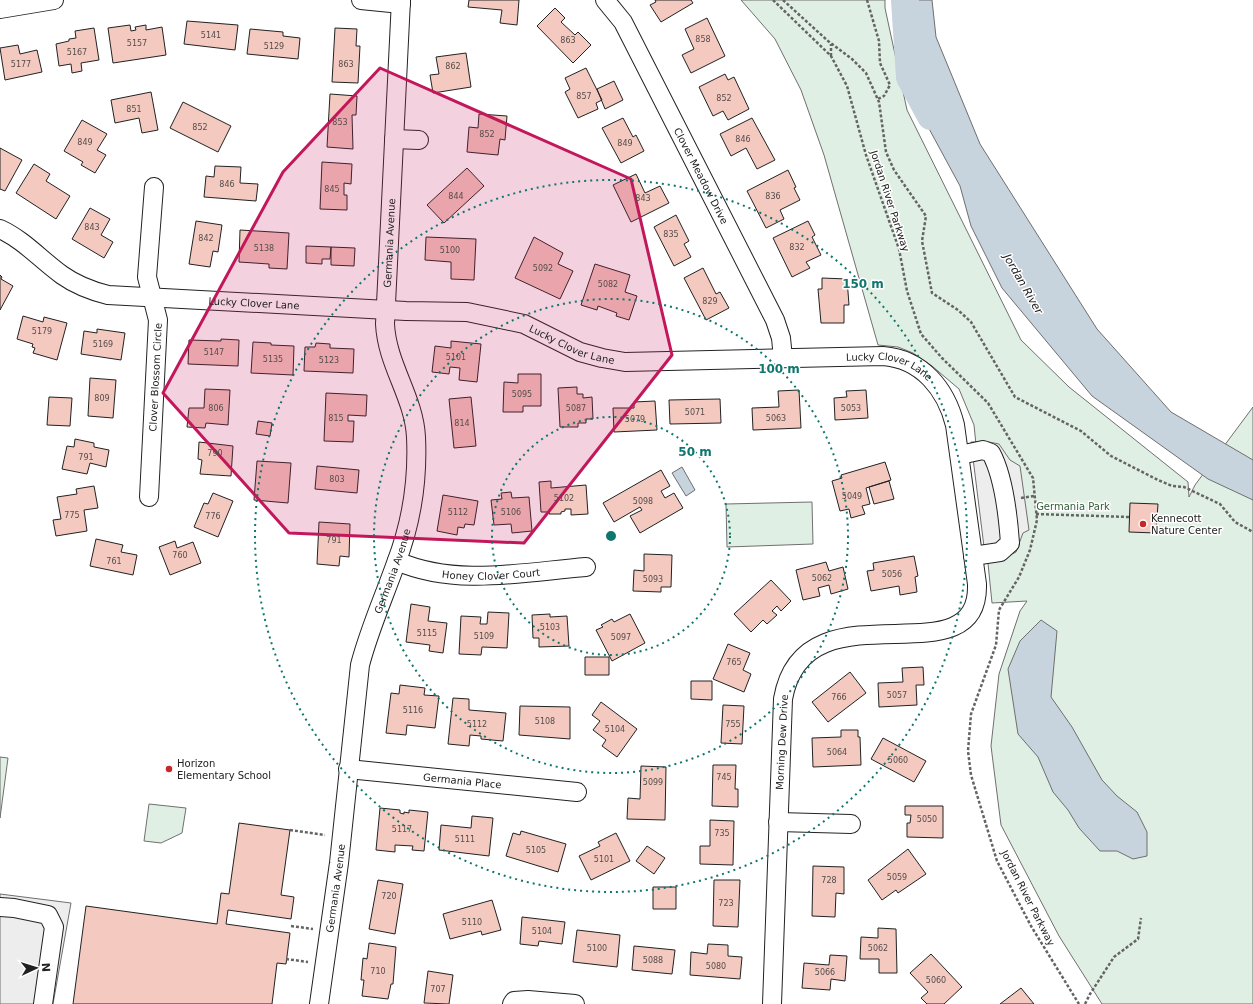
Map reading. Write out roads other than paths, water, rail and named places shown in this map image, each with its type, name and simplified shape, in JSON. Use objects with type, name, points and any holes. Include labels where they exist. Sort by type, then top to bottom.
[{"type":"street","points":[[0,9],[54,0]]},
{"type":"street","points":[[361,0],[401,2]]},
{"type":"street","name":"Clover Meadow Drive","points":[[605,0],[623,22],[775,320],[781,338],[782,358]]},
{"type":"street","name":"Germania Avenue","points":[[319,1004],[339,862],[360,665],[369,634],[397,561],[409,516],[414,474],[416,438],[411,405],[389,350],[386,333],[401,2]]},
{"type":"street","points":[[394,139],[419,140]]},
{"type":"street","name":"Clover Blossom Circle","points":[[149,497],[158,320],[147,277],[154,187]]},
{"type":"street","name":"Lucky Clover Lane","points":[[0,229],[24,244],[62,275],[79,285],[108,295],[386,310],[467,312],[502,318],[534,328],[580,352],[613,360],[653,362],[782,358],[894,357],[916,366],[934,383],[947,402],[955,425],[977,584],[977,599]]},
{"type":"street","points":[[960,455],[983,450],[991,453],[998,466],[1009,528],[1010,542],[1000,552],[973,556]]},
{"type":"street","name":"Honey Clover Court","points":[[397,561],[421,570],[464,576],[586,567]]},
{"type":"street","name":"Morning Dew Drive","points":[[772,1004],[783,699],[790,677],[803,657],[818,645],[837,638],[932,632],[950,629],[965,620],[971,613],[977,599]]},
{"type":"street","name":"Germania Place","points":[[348,770],[577,792]]},
{"type":"street","points":[[778,822],[851,824]]},
{"type":"street","points":[[0,907],[14,908],[48,915],[54,928],[43,1004]]},
{"type":"street","points":[[512,1004],[514,1002],[528,1000],[575,1004]]},
{"type":"water","points":[[893,0],[932,0],[936,37],[980,144],[1097,329],[1171,412],[1253,460],[1253,500],[1208,479],[1092,396],[1002,288],[971,226],[960,186],[927,125],[897,32]]},
{"type":"water","points":[[682,467],[695,490],[686,496],[672,473]]},
{"type":"water","points":[[1041,620],[1057,631],[1051,697],[1072,727],[1102,780],[1117,796],[1137,812],[1147,832],[1147,856],[1133,859],[1117,851],[1100,851],[1079,828],[1068,810],[1053,792],[1038,757],[1018,734],[1008,669],[1020,641]]},
{"type":"waterway","name":"Jordan River","points":[[905,0],[910,77],[931,116]]},
{"type":"place","name":"Kennecott Nature Center","points":[[1143,524]]},
{"type":"place","name":"Horizon Elementary School","points":[[169,769]]},
{"type":"park label","name":"Germania Park","points":[[1073,506]]}]
